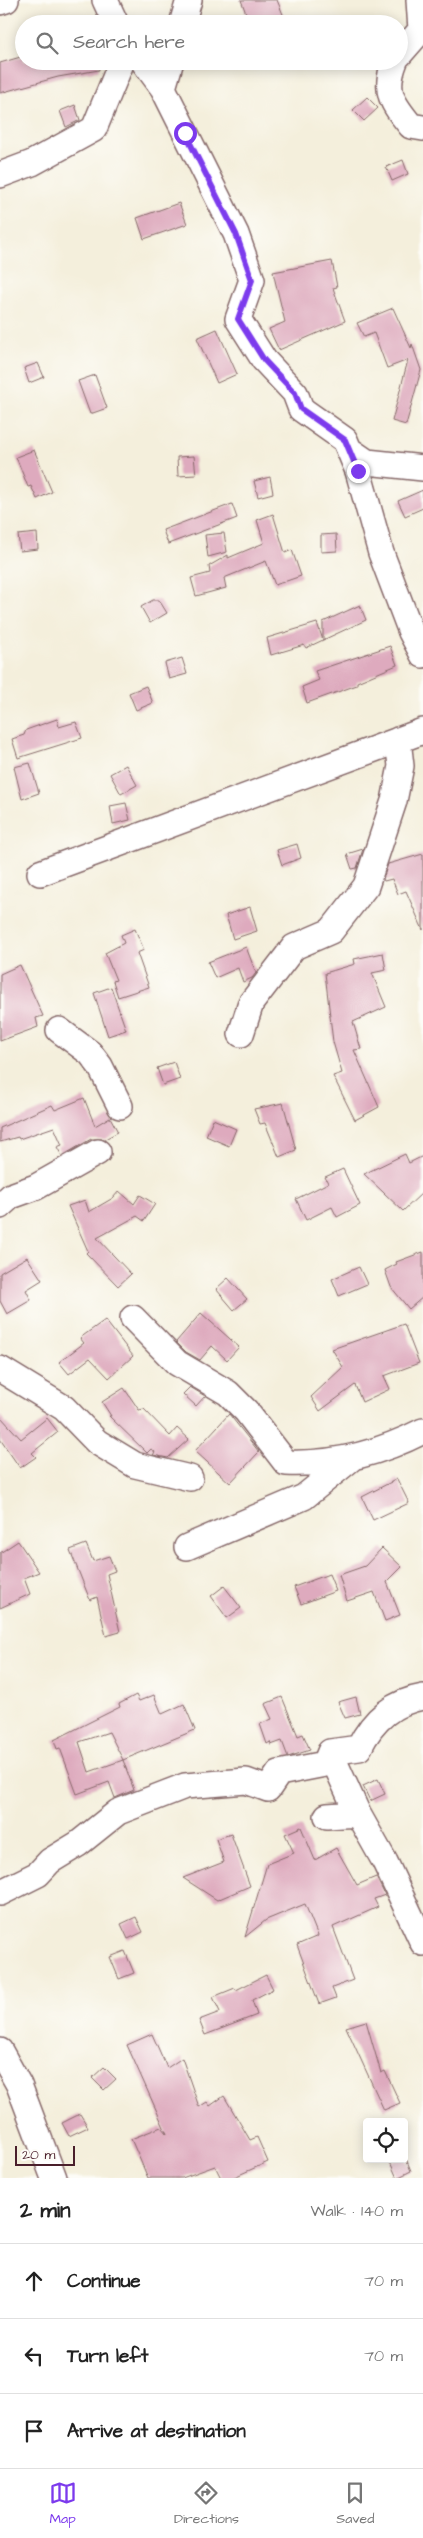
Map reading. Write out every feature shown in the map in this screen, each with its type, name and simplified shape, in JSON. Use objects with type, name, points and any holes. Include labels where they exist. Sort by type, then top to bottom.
[{"type":"street","points":[[0,2],[6,0]]},
{"type":"street","points":[[105,0],[112,15]]},
{"type":"street","points":[[185,15],[189,0]]},
{"type":"street","points":[[408,45],[421,30],[419,0]]},
{"type":"street","points":[[0,175],[32,163],[94,129],[118,70]]},
{"type":"street","points":[[150,70],[163,88],[236,234],[252,280],[238,319],[264,360],[295,393],[301,409],[307,415],[338,434],[351,451],[367,462],[423,468]]},
{"type":"street","points":[[163,88],[168,70]]},
{"type":"street","points":[[391,70],[388,77],[392,103],[411,126],[423,128]]},
{"type":"street","points":[[351,451],[381,553],[411,632],[423,655]]},
{"type":"street","points":[[40,873],[423,731]]},
{"type":"street","points":[[241,1034],[251,1003],[294,947],[331,931],[366,886],[394,801],[401,766],[398,740]]},
{"type":"street","points":[[59,1030],[90,1053],[100,1066],[120,1106]]},
{"type":"street","points":[[0,1206],[11,1196],[36,1187],[98,1152]]},
{"type":"street","points":[[133,1318],[177,1363],[228,1393],[246,1411],[286,1464],[352,1458],[399,1444],[423,1431]]},
{"type":"street","points":[[0,1369],[64,1408],[96,1442],[135,1465],[190,1478]]},
{"type":"street","points":[[187,1547],[304,1496],[352,1458]]},
{"type":"street","points":[[330,1752],[359,1748],[374,1722],[385,1713],[405,1702],[423,1697]]},
{"type":"street","points":[[330,1752],[358,1814],[385,1862],[423,1943]]},
{"type":"street","points":[[0,1893],[38,1874],[50,1861],[78,1844],[118,1812],[185,1786],[246,1780],[268,1789],[279,1773],[325,1764],[330,1752]]},
{"type":"street","points":[[327,1816],[358,1814]]},
{"type":"street","points":[[0,2051],[19,2085],[54,2178]]},
{"type":"building","points":[[241,0],[277,0],[283,15],[247,15]]},
{"type":"building","points":[[15,59],[15,70],[99,70],[58,77],[0,93],[0,63]]},
{"type":"building","points":[[367,97],[378,108],[364,121],[353,110]]},
{"type":"building","points":[[75,105],[80,120],[66,127],[60,111]]},
{"type":"building","points":[[403,160],[408,174],[392,181],[386,167]]},
{"type":"building","points":[[179,203],[187,224],[144,239],[137,218]]},
{"type":"building","points":[[332,261],[337,287],[333,288],[345,321],[279,350],[269,329],[285,322],[273,272]]},
{"type":"building","points":[[393,308],[411,348],[412,344],[421,370],[406,425],[392,421],[408,360],[387,368],[374,333],[364,337],[357,323]]},
{"type":"building","points":[[217,329],[237,374],[217,383],[197,338]]},
{"type":"building","points":[[38,363],[44,377],[29,383],[24,368]]},
{"type":"building","points":[[95,375],[107,408],[90,414],[78,381]]},
{"type":"building","points":[[34,450],[52,492],[37,499],[31,486],[28,487],[16,457]]},
{"type":"building","points":[[194,456],[196,475],[178,476],[177,457]]},
{"type":"building","points":[[270,477],[273,493],[258,497],[254,481]]},
{"type":"building","points":[[423,490],[423,508],[405,516],[398,501]]},
{"type":"building","points":[[232,504],[237,518],[168,544],[163,530]]},
{"type":"building","points":[[273,514],[285,553],[292,550],[301,576],[275,585],[266,561],[224,578],[226,588],[196,596],[191,578],[210,573],[209,566],[228,555],[228,558],[264,543],[257,520]]},
{"type":"building","points":[[37,533],[38,549],[20,551],[18,535]]},
{"type":"building","points":[[224,533],[227,552],[208,557],[205,535]]},
{"type":"building","points":[[336,534],[337,551],[321,552],[321,535]]},
{"type":"building","points":[[153,600],[159,600],[167,613],[150,623],[141,607]]},
{"type":"building","points":[[360,605],[366,620],[323,640],[323,622]]},
{"type":"building","points":[[317,623],[323,640],[306,648],[304,645],[271,655],[267,638]]},
{"type":"building","points":[[390,646],[397,665],[357,682],[357,685],[307,703],[302,687],[319,680],[315,671]]},
{"type":"building","points":[[182,658],[187,674],[169,679],[165,663]]},
{"type":"building","points":[[146,686],[153,703],[136,710],[129,693]]},
{"type":"building","points":[[57,719],[59,727],[76,722],[82,738],[18,758],[12,739],[24,735],[26,730]]},
{"type":"building","points":[[30,763],[39,793],[22,799],[14,767]]},
{"type":"building","points":[[126,765],[137,785],[121,794],[110,774]]},
{"type":"building","points":[[126,803],[130,820],[113,824],[110,806]]},
{"type":"building","points":[[297,844],[301,858],[282,865],[277,850]]},
{"type":"building","points":[[363,849],[357,868],[352,869],[347,854]]},
{"type":"building","points":[[423,854],[423,930],[406,891],[398,894],[392,879],[384,881],[383,879],[388,864]]},
{"type":"building","points":[[250,907],[257,931],[233,939],[226,915]]},
{"type":"building","points":[[135,929],[144,950],[137,953],[149,987],[118,997],[113,981],[116,980],[105,953],[124,943],[121,935]]},
{"type":"building","points":[[246,947],[256,973],[252,978],[243,982],[238,968],[215,978],[208,962]]},
{"type":"building","points":[[383,953],[386,970],[372,973],[386,1007],[353,1022],[361,1049],[354,1050],[379,1107],[355,1120],[333,1076],[342,1073],[333,1042],[325,973],[355,964],[354,959]]},
{"type":"building","points":[[20,965],[43,1016],[36,1018],[38,1027],[0,1041],[0,974]]},
{"type":"building","points":[[111,987],[126,1030],[108,1036],[94,993]]},
{"type":"building","points":[[174,1062],[180,1079],[163,1085],[157,1068]]},
{"type":"building","points":[[84,1098],[95,1126],[110,1117],[118,1132],[105,1139],[91,1139],[62,1156],[57,1147],[62,1145],[54,1127],[19,1139],[18,1137],[0,1142],[0,1128],[52,1105],[55,1110]]},
{"type":"building","points":[[283,1103],[296,1150],[279,1157],[265,1123],[260,1124],[254,1109]]},
{"type":"building","points":[[213,1119],[236,1129],[229,1146],[206,1136]]},
{"type":"building","points":[[405,1154],[409,1163],[423,1156],[423,1192],[403,1211],[364,1174]]},
{"type":"building","points":[[343,1169],[360,1205],[337,1217],[332,1207],[306,1220],[296,1199],[328,1183],[325,1177]]},
{"type":"building","points":[[119,1191],[134,1204],[140,1195],[155,1204],[144,1221],[137,1216],[97,1238],[131,1274],[118,1286],[86,1253],[88,1251],[68,1206],[85,1200],[89,1212],[113,1198]]},
{"type":"building","points":[[423,1252],[423,1297],[409,1309],[391,1287],[385,1270],[397,1264],[396,1262]]},
{"type":"building","points":[[27,1257],[42,1280],[26,1290],[31,1300],[7,1314],[0,1301],[0,1273]]},
{"type":"building","points":[[359,1267],[367,1284],[339,1296],[332,1279]]},
{"type":"building","points":[[228,1278],[247,1299],[234,1310],[216,1289]]},
{"type":"building","points":[[201,1313],[239,1347],[227,1360],[212,1346],[200,1360],[186,1352],[176,1342]]},
{"type":"building","points":[[105,1320],[133,1356],[109,1378],[90,1358],[69,1374],[59,1362],[84,1343],[80,1338]]},
{"type":"building","points":[[404,1324],[419,1363],[384,1376],[390,1389],[362,1402],[355,1385],[320,1411],[311,1397],[343,1367],[332,1349]]},
{"type":"building","points":[[190,1387],[205,1396],[196,1406],[183,1394]]},
{"type":"building","points":[[124,1388],[139,1410],[144,1409],[170,1436],[177,1428],[189,1439],[168,1458],[153,1455],[155,1452],[151,1449],[147,1453],[109,1416],[111,1416],[102,1402]]},
{"type":"building","points":[[229,1414],[259,1452],[230,1483],[195,1451]]},
{"type":"building","points":[[0,1416],[21,1439],[47,1418],[58,1432],[32,1453],[36,1457],[20,1468],[0,1439]]},
{"type":"building","points":[[397,1479],[409,1503],[373,1520],[362,1497]]},
{"type":"building","points":[[18,1541],[39,1572],[24,1578],[30,1594],[0,1608],[0,1553]]},
{"type":"building","points":[[86,1544],[93,1561],[109,1556],[115,1571],[107,1574],[120,1632],[106,1636],[97,1597],[90,1600],[70,1550]]},
{"type":"building","points":[[382,1548],[402,1567],[387,1582],[400,1615],[385,1621],[374,1592],[347,1601],[339,1575],[365,1566]]},
{"type":"building","points":[[329,1574],[336,1591],[301,1604],[294,1587]]},
{"type":"building","points":[[224,1586],[241,1608],[227,1618],[211,1596]]},
{"type":"building","points":[[136,1695],[139,1701],[154,1695],[162,1714],[184,1704],[195,1730],[123,1760],[134,1790],[115,1798],[109,1782],[77,1794],[60,1748],[57,1749],[54,1740],[120,1707],[119,1704]],"holes":[[[109,1732],[123,1760],[89,1772],[79,1742]]]},
{"type":"building","points":[[282,1697],[298,1736],[303,1734],[310,1750],[288,1757],[282,1741],[271,1745],[270,1742],[267,1744],[260,1724],[272,1719],[265,1704]]},
{"type":"building","points":[[356,1697],[360,1714],[345,1718],[338,1702]]},
{"type":"building","points":[[378,1779],[385,1794],[370,1801],[363,1786]]},
{"type":"building","points":[[301,1827],[315,1860],[336,1848],[357,1885],[376,1877],[385,1895],[374,1899],[378,1907],[333,1927],[353,1980],[332,1988],[336,1998],[319,2004],[297,1945],[318,1936],[305,1904],[266,1920],[245,1937],[267,1864],[294,1853],[285,1834]]},
{"type":"building","points":[[231,1834],[250,1886],[217,1900],[183,1878],[224,1862],[216,1839]]},
{"type":"building","points":[[136,1917],[143,1932],[128,1939],[121,1924]]},
{"type":"building","points":[[125,1951],[134,1973],[119,1979],[110,1957]]},
{"type":"building","points":[[266,1975],[273,1989],[252,2000],[257,2015],[205,2035],[199,2020],[220,2012],[213,1997],[235,1988],[236,1990]]},
{"type":"building","points":[[366,2021],[381,2073],[385,2071],[400,2103],[384,2110],[346,2027]]},
{"type":"building","points":[[152,2034],[167,2068],[182,2058],[199,2107],[207,2102],[210,2106],[224,2096],[250,2140],[257,2137],[268,2162],[232,2178],[221,2178],[215,2166],[182,2178],[148,2178],[131,2139],[161,2127],[167,2134],[127,2045]]},
{"type":"building","points":[[104,2067],[116,2079],[104,2090],[92,2078]]},
{"type":"building","points":[[80,2114],[88,2127],[69,2136],[62,2123]]},
{"type":"building","points":[[390,2163],[408,2163],[411,2171],[397,2178]]},
{"type":"route","points":[[185,133],[236,234],[252,280],[238,319],[264,360],[295,393],[301,409],[345,440],[358,471]]}]
